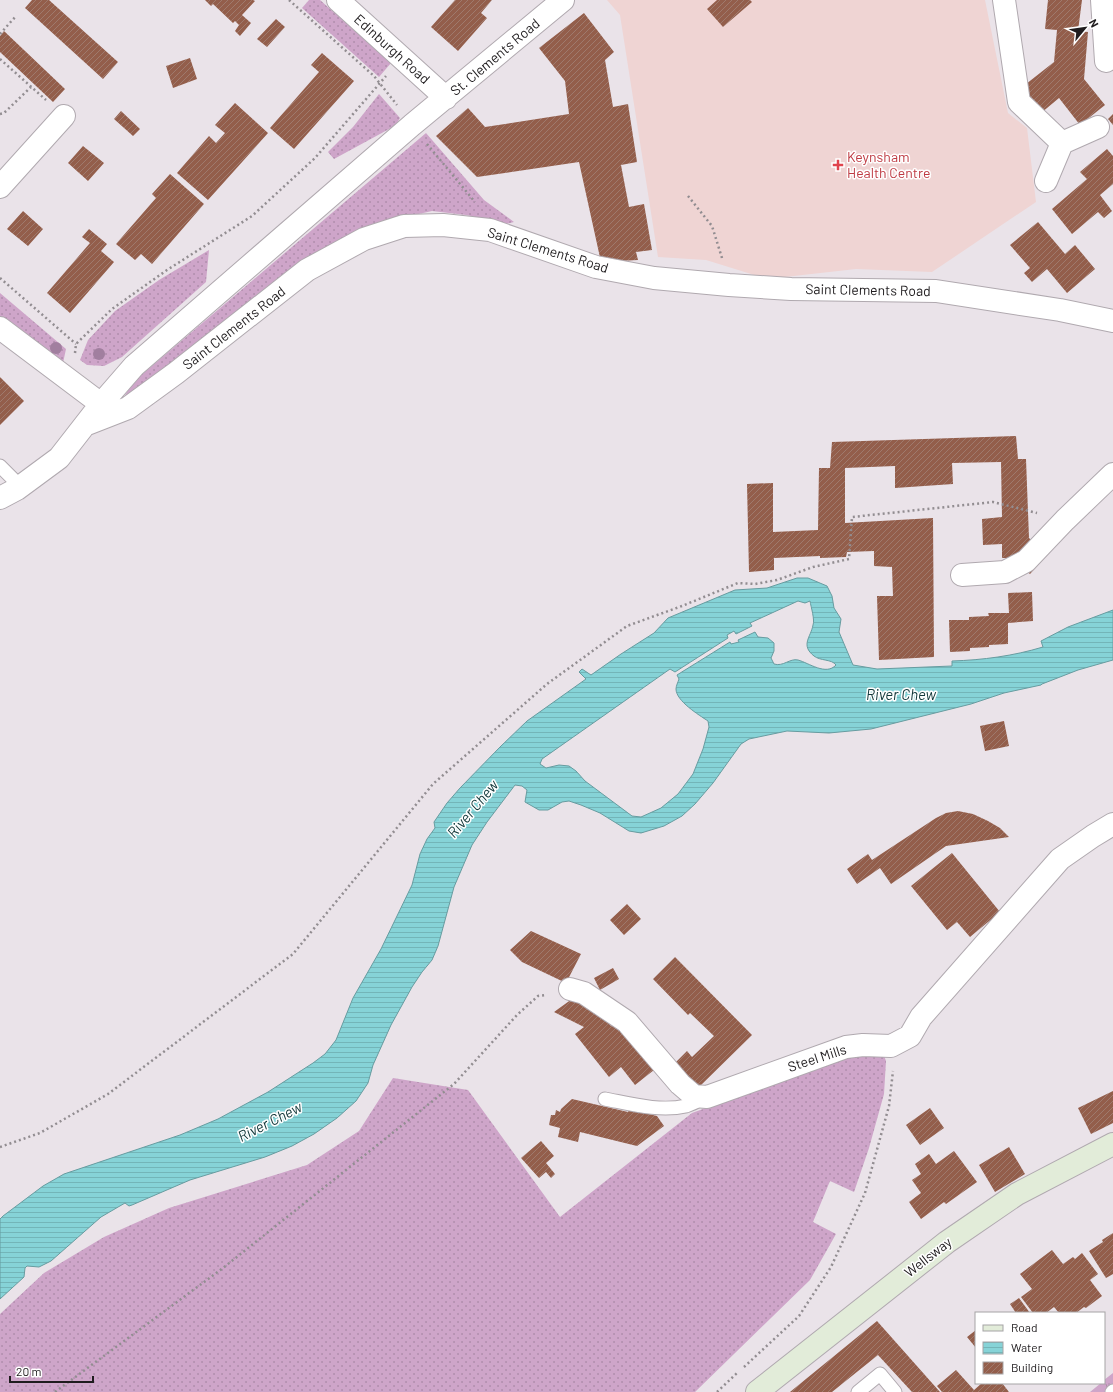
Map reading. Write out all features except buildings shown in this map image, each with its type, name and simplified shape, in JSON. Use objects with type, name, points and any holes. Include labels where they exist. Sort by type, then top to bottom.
[{"type":"main road","name":"Wellsway","points":[[758,1392],[947,1242],[1017,1194],[1113,1144]]},
{"type":"street","name":"Edinburgh Road","points":[[338,0],[446,98]]},
{"type":"street","name":"St. Clements Road","points":[[446,98],[563,0]]},
{"type":"street","points":[[1004,0],[1019,102],[1062,142]]},
{"type":"street","points":[[1102,0],[1106,61]]},
{"type":"street","name":"Saint Clements Road","points":[[0,498],[21,487],[59,458],[87,424],[101,404],[134,366],[412,125],[446,98]]},
{"type":"street","points":[[0,187],[64,116]]},
{"type":"street","points":[[1046,181],[1062,142],[1098,127]]},
{"type":"street","name":"Saint Clements Road","points":[[87,424],[128,408],[176,373],[307,270],[364,239],[404,226],[443,225],[490,230],[596,267],[654,278],[729,286],[791,289],[936,291],[1060,310],[1113,321]]},
{"type":"street","points":[[0,328],[101,404]]},
{"type":"street","points":[[962,575],[1005,572],[1026,561],[1065,520],[1113,474]]},
{"type":"street","name":"Steel Mills","points":[[707,1097],[846,1046],[891,1046],[910,1036],[921,1017],[1060,859],[1113,824]]},
{"type":"street","points":[[570,989],[584,993],[628,1022],[680,1084],[694,1096],[707,1097]]},
{"type":"lane","points":[[0,466],[21,487]]},
{"type":"lane","points":[[605,1098],[643,1106],[670,1108],[686,1106],[707,1097]]},
{"type":"lane","points":[[858,1392],[880,1374],[896,1392]]},
{"type":"path","points":[[288,0],[380,83],[475,202],[481,206]]},
{"type":"path","points":[[0,34],[16,16]]},
{"type":"path","points":[[74,384],[76,344],[112,308],[167,270],[252,216],[315,158],[401,57]]},
{"type":"path","points":[[0,59],[64,116]]},
{"type":"path","points":[[0,114],[4,113],[31,87]]},
{"type":"path","points":[[688,196],[712,226],[729,286]]},
{"type":"path","points":[[0,278],[76,344]]},
{"type":"path","points":[[0,1147],[40,1133],[108,1094],[293,954],[434,784],[547,684],[627,626],[682,606],[738,583],[756,584],[777,580],[813,567],[849,559],[852,517],[993,502],[1065,520]]},
{"type":"path","points":[[55,1392],[223,1268],[454,1084],[517,1015],[538,996],[570,989]]},
{"type":"path","points":[[717,1392],[799,1316],[831,1267],[865,1193],[889,1106],[893,1071]]},
{"type":"shaded area","name":"Keynsham Health Centre","points":[[607,0],[985,0],[1008,113],[1027,128],[1036,202],[932,272],[856,269],[767,279],[706,260],[658,257],[620,15]]},
{"type":"green space","points":[[309,0],[320,0],[391,63],[379,77],[302,8]]},
{"type":"green space","points":[[379,94],[400,118],[397,123],[391,128],[334,159],[328,152],[353,127]]},
{"type":"green space","points":[[426,133],[484,200],[514,222],[506,224],[466,215],[432,211],[392,220],[352,233],[303,262],[121,402],[133,382]]},
{"type":"green space","points":[[209,250],[206,282],[122,357],[104,366],[87,365],[80,360],[88,340],[115,311],[159,280]]},
{"type":"green space","points":[[0,293],[66,349],[63,363],[0,317]]},
{"type":"green space","points":[[881,1048],[886,1061],[884,1094],[869,1148],[854,1192],[830,1181],[813,1222],[836,1234],[810,1280],[695,1392],[0,1392],[0,1314],[44,1273],[104,1237],[169,1208],[307,1165],[359,1131],[393,1078],[468,1090],[560,1217],[692,1113],[864,1050]]},
{"type":"green space","points":[[1113,1373],[1113,1392],[1090,1392],[1100,1384],[1105,1384],[1105,1379]]},
{"type":"water","name":"River Chew","points":[[797,578],[808,578],[827,586],[832,596],[834,608],[841,619],[839,632],[853,665],[877,669],[952,666],[952,661],[987,659],[1020,653],[1043,647],[1041,641],[1068,627],[1113,610],[1113,660],[1078,670],[1041,685],[1004,693],[971,704],[871,729],[829,733],[787,731],[749,739],[741,744],[713,783],[695,804],[682,816],[664,826],[641,833],[629,831],[600,813],[569,801],[562,802],[548,810],[539,810],[525,802],[527,790],[522,786],[515,785],[487,822],[472,845],[454,887],[438,946],[432,960],[412,987],[391,1025],[373,1065],[368,1083],[356,1101],[337,1118],[314,1134],[292,1146],[265,1157],[190,1180],[132,1205],[129,1206],[125,1203],[101,1217],[51,1261],[39,1267],[27,1266],[25,1268],[24,1277],[0,1299],[0,1219],[3,1216],[43,1186],[64,1174],[180,1135],[218,1119],[268,1092],[325,1054],[336,1040],[353,998],[381,949],[412,885],[420,854],[427,839],[435,828],[434,822],[447,803],[460,788],[527,721],[586,679],[579,672],[582,669],[591,675],[654,633],[668,618],[735,590],[767,588]],"holes":[[[798,601],[805,603],[810,601],[814,620],[807,645],[808,648],[817,658],[834,663],[836,665],[832,668],[817,668],[798,660],[792,660],[777,665],[774,664],[771,658],[774,651],[774,643],[768,638],[758,637],[755,632],[738,640],[739,642],[731,644],[730,642],[677,675],[679,679],[676,689],[677,694],[684,703],[708,721],[709,727],[703,749],[693,774],[678,794],[661,808],[641,817],[632,816],[585,781],[569,766],[559,765],[546,768],[540,764],[542,759],[670,669],[675,672],[728,638],[727,635],[734,631],[736,634],[752,626],[750,623]]]},
{"type":"place","name":"Keynsham Health Centre","points":[[838,165]]}]
